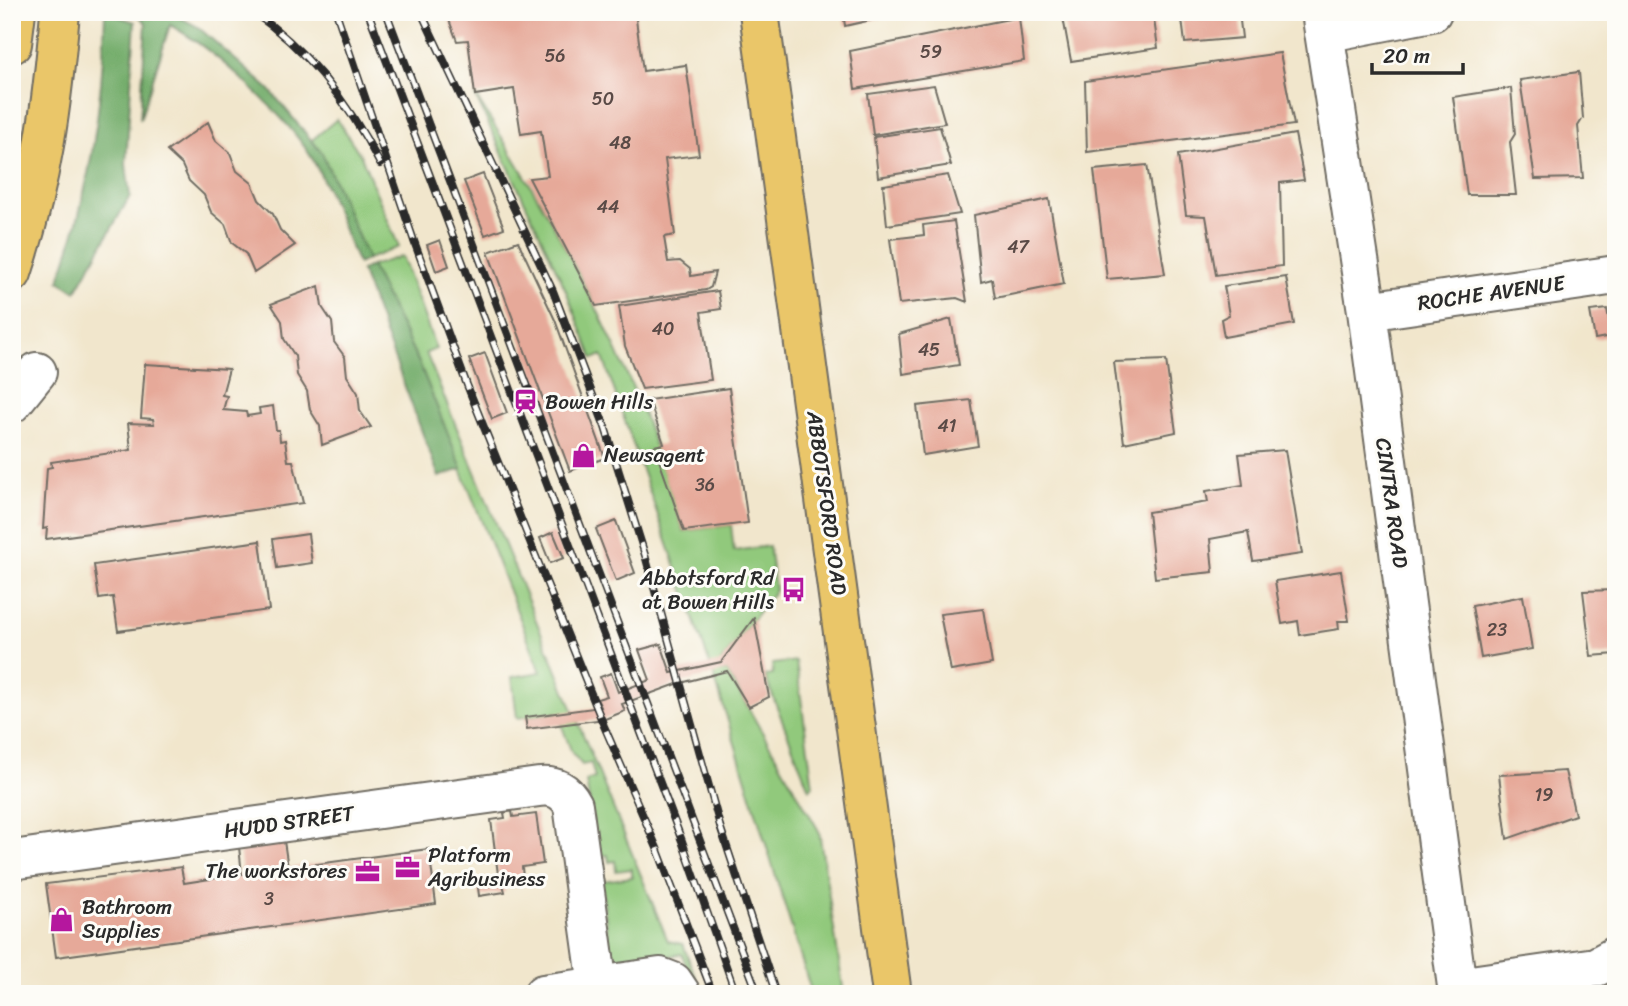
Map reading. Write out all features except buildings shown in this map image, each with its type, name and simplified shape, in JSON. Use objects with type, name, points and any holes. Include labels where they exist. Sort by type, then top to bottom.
[{"type":"highway","points":[[12,44],[16,12]]},
{"type":"highway","points":[[12,273],[29,220],[44,158],[60,12]]},
{"type":"highway","name":"ABBOTSFORD ROAD","points":[[759,12],[870,812],[892,994]]},
{"type":"street","points":[[1323,23],[1432,12]]},
{"type":"street","name":"CINTRA ROAD","points":[[1323,23],[1367,311],[1457,990]]},
{"type":"street","name":"ROCHE AVENUE","points":[[1367,311],[1616,275]]},
{"type":"street","points":[[12,403],[37,372]]},
{"type":"street","name":"HUDD STREET","points":[[12,860],[539,787],[556,787],[564,792],[573,805],[598,986]]},
{"type":"street","points":[[1457,990],[1596,967],[1616,956]]},
{"type":"street","points":[[543,994],[660,977],[677,988]]},
{"type":"green space","points":[[105,12],[135,22],[126,164],[130,196],[76,291],[59,281],[79,215],[93,149]]},
{"type":"green space","points":[[136,13],[172,13],[198,27],[269,89],[322,153],[368,259],[358,264],[313,160],[286,124],[228,67],[170,25],[140,120],[146,23]]},
{"type":"green space","points":[[475,95],[541,202],[599,314],[641,407],[684,531],[731,525],[734,551],[769,546],[775,590],[721,662],[722,672],[727,671],[819,831],[844,994],[812,994],[715,679],[602,355],[593,359],[564,286]]},
{"type":"green space","points":[[337,119],[361,156],[399,247],[368,259],[322,153],[312,140]]},
{"type":"green space","points":[[402,256],[436,349],[426,353],[668,941],[683,944],[702,994],[695,994],[682,954],[628,963],[610,952],[601,881],[632,877],[632,869],[616,871],[615,861],[609,862],[608,855],[598,856],[586,781],[595,778],[591,763],[582,765],[572,753],[557,713],[517,718],[512,677],[541,672],[420,365],[371,266]]},
{"type":"green space","points":[[371,266],[420,365],[462,469],[439,477],[361,270]]},
{"type":"green space","points":[[796,661],[813,786],[809,789],[765,676],[773,675],[772,664]]},
{"type":"railway","points":[[253,12],[292,43],[326,80],[355,121],[380,164]]},
{"type":"railway","points":[[336,12],[414,241],[467,385],[604,726],[657,848],[713,994]]},
{"type":"railway","points":[[368,12],[682,841],[736,994]]},
{"type":"railway","points":[[386,12],[758,994]]},
{"type":"railway","points":[[421,12],[553,291],[605,427],[645,555],[720,826],[776,994]]},
{"type":"place","name":"Bowen Hills","points":[[525,402]]},
{"type":"place","name":"Newsagent","points":[[584,455]]},
{"type":"place","name":"Abbotsford Rd at Bowen Hills","points":[[794,590]]},
{"type":"place","name":"Platform Agribusiness","points":[[408,867]]},
{"type":"place","name":"The workstores","points":[[367,871]]},
{"type":"place","name":"Bathroom Supplies","points":[[62,919]]}]
